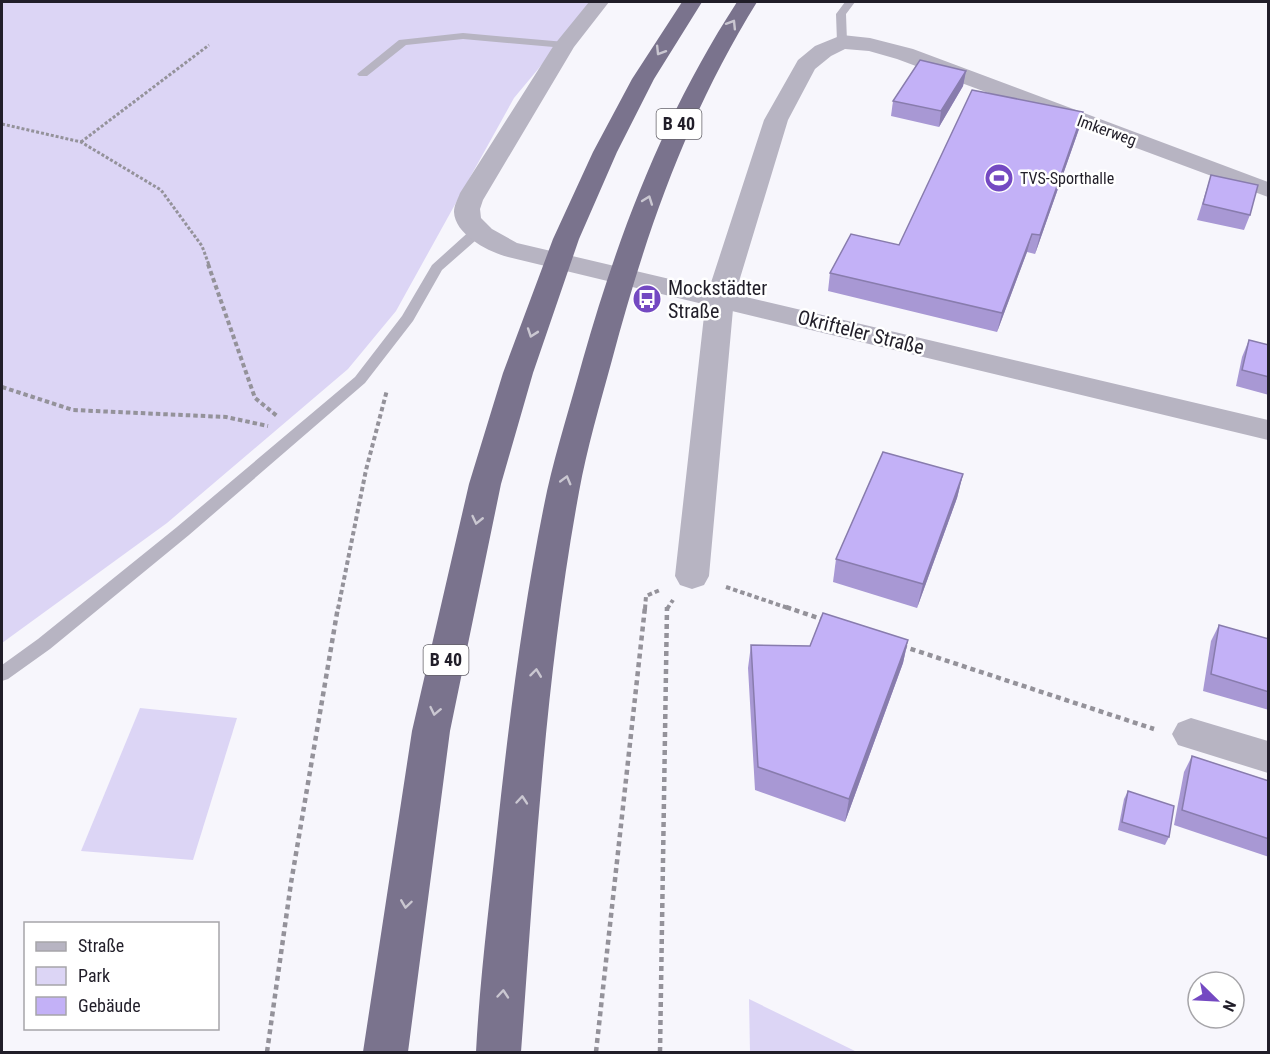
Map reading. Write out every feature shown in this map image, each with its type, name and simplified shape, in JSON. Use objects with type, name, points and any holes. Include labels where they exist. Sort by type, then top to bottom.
[{"type":"highway","name":"B 40","points":[[385,1053],[431,730],[459,594],[485,484],[518,373],[566,240],[605,152],[643,79],[692,2]]},
{"type":"highway","name":"B 40","points":[[498,1053],[528,731],[546,591],[563,490],[616,294],[663,159],[696,87],[747,2]]},
{"type":"street","points":[[478,231],[470,222],[466,210],[473,193],[565,45],[599,2]]},
{"type":"street","points":[[692,576],[720,298],[776,120],[807,65],[823,51],[842,42]]},
{"type":"street","name":"Imkerweg","points":[[842,42],[870,45],[905,54],[1269,190]]},
{"type":"street","name":"Okrifteler Straße","points":[[478,231],[508,249],[1269,430]]},
{"type":"street","points":[[1191,734],[1269,757]]},
{"type":"lane","points":[[842,42],[841,14],[850,2]]},
{"type":"lane","points":[[363,74],[403,42],[463,36],[565,45]]},
{"type":"lane","points":[[2,674],[44,644],[183,531],[360,380],[408,318],[436,267],[478,231]]},
{"type":"path","points":[[81,142],[209,45]]},
{"type":"path","points":[[2,124],[81,142],[161,190],[202,246],[255,398],[297,433]]},
{"type":"path","points":[[267,1053],[279,950],[341,591],[368,453],[388,386]]},
{"type":"path","points":[[2,387],[73,410],[226,417],[297,433]]},
{"type":"path","points":[[596,1053],[646,596],[692,576],[830,621]]},
{"type":"path","points":[[660,1053],[667,607],[692,576]]},
{"type":"path","points":[[897,644],[1158,730],[1191,734]]},
{"type":"green space","points":[[2,2],[594,2],[514,98],[396,311],[348,369],[167,523],[2,643]]},
{"type":"green space","points":[[140,708],[237,718],[193,860],[81,851]]},
{"type":"green space","points":[[749,999],[857,1052],[750,1052]]},
{"type":"building","points":[[920,60],[966,71],[941,111],[893,101]]},
{"type":"building","points":[[972,90],[1083,112],[1040,235],[1032,234],[1002,313],[830,273],[851,234],[899,245]]},
{"type":"building","points":[[1211,175],[1258,185],[1250,215],[1203,204]]},
{"type":"building","points":[[1249,340],[1269,345],[1269,377],[1242,370]]},
{"type":"building","points":[[883,452],[963,474],[923,584],[836,559]]},
{"type":"building","points":[[823,613],[908,640],[849,799],[758,767],[751,645],[810,646]]},
{"type":"building","points":[[1219,625],[1269,639],[1269,692],[1211,674]]},
{"type":"building","points":[[1192,756],[1269,781],[1269,839],[1182,810]]},
{"type":"building","points":[[1128,791],[1174,806],[1169,837],[1122,822]]},
{"type":"place","name":"TVS-Sporthalle","points":[[999,178]]},
{"type":"place","name":"Mockstädter Straße","points":[[647,299]]}]
